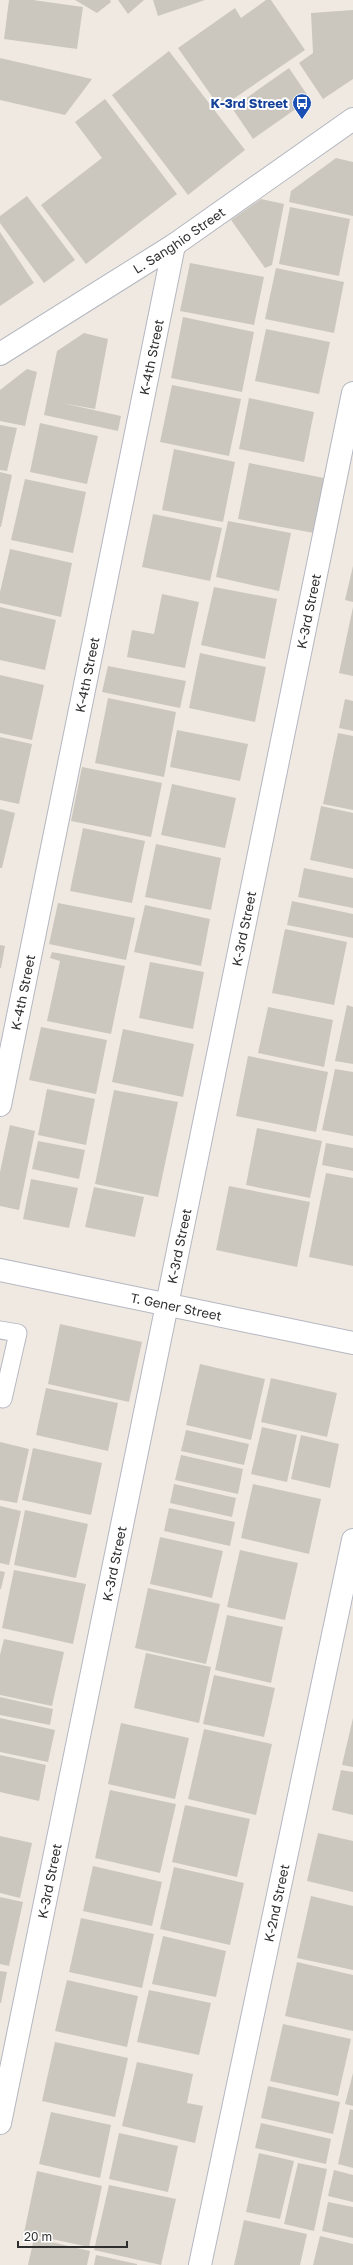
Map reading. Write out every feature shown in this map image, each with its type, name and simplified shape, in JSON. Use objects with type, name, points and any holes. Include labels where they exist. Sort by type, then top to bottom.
[{"type":"street","name":"L. Sanghio Street","points":[[0,354],[174,245],[353,119]]},
{"type":"street","name":"K-4th Street","points":[[0,1105],[174,245]]},
{"type":"street","name":"K-3rd Street","points":[[0,2123],[353,393]]},
{"type":"street","name":"T. Gener Street","points":[[0,1270],[353,1343]]},
{"type":"street","name":"K-2nd Street","points":[[200,2265],[353,1540]]},
{"type":"lane","points":[[0,1330],[18,1333],[3,1398]]},
{"type":"building","points":[[9,0],[33,0],[83,7],[77,49],[4,39]]},
{"type":"building","points":[[75,0],[110,0],[111,2],[97,13]]},
{"type":"building","points":[[118,0],[144,0],[128,14]]},
{"type":"building","points":[[153,0],[205,0],[158,16]]},
{"type":"building","points":[[266,0],[271,0],[305,50],[220,108],[178,48],[235,8],[241,18]]},
{"type":"building","points":[[353,10],[353,79],[323,99],[299,63],[313,53],[311,13]]},
{"type":"building","points":[[169,51],[245,150],[188,195],[112,95]]},
{"type":"building","points":[[0,58],[92,79],[65,115],[0,100]]},
{"type":"building","points":[[289,68],[310,99],[253,139],[232,108]]},
{"type":"building","points":[[105,99],[177,194],[86,264],[41,205],[102,158],[75,122]]},
{"type":"building","points":[[336,158],[353,162],[353,216],[289,202],[291,191]]},
{"type":"building","points":[[27,196],[75,260],[44,283],[0,223],[0,216]]},
{"type":"building","points":[[261,199],[284,204],[272,265],[265,268],[231,220]]},
{"type":"building","points":[[290,207],[350,219],[339,276],[279,264]]},
{"type":"building","points":[[0,232],[34,283],[0,306]]},
{"type":"building","points":[[190,263],[264,277],[254,325],[180,311]]},
{"type":"building","points":[[276,268],[344,282],[334,333],[265,319]]},
{"type":"building","points":[[183,317],[254,332],[242,392],[171,378]]},
{"type":"building","points":[[266,329],[330,342],[319,394],[255,381]]},
{"type":"building","points":[[84,333],[108,339],[95,409],[62,403],[121,416],[118,431],[44,415],[57,351]]},
{"type":"building","points":[[27,369],[37,372],[25,426],[0,421],[0,390]]},
{"type":"building","points":[[172,385],[241,399],[229,456],[160,442]]},
{"type":"building","points":[[249,398],[314,412],[304,462],[239,449]]},
{"type":"building","points":[[40,423],[98,436],[87,484],[30,472]]},
{"type":"building","points":[[0,425],[17,428],[7,471],[0,470]]},
{"type":"building","points":[[174,449],[235,462],[223,522],[162,510]]},
{"type":"building","points":[[249,463],[324,478],[314,533],[238,519]]},
{"type":"building","points":[[0,472],[12,475],[1,527],[0,527]]},
{"type":"building","points":[[25,479],[86,492],[73,553],[11,540]]},
{"type":"building","points":[[153,514],[222,528],[210,581],[142,567]]},
{"type":"building","points":[[228,521],[291,533],[279,591],[216,577]]},
{"type":"building","points":[[10,549],[72,563],[61,617],[0,603],[0,592]]},
{"type":"building","points":[[353,566],[353,602],[345,600]]},
{"type":"building","points":[[214,587],[277,599],[265,659],[201,645]]},
{"type":"building","points":[[162,594],[199,602],[185,668],[127,657],[132,630],[154,634]]},
{"type":"building","points":[[0,607],[56,620],[45,670],[0,660]]},
{"type":"building","points":[[353,607],[353,676],[339,673]]},
{"type":"building","points":[[200,653],[266,667],[255,722],[189,708]]},
{"type":"building","points":[[108,666],[186,681],[180,708],[102,692]]},
{"type":"building","points":[[0,675],[44,685],[32,740],[0,733]]},
{"type":"building","points":[[108,698],[176,712],[164,777],[95,763]]},
{"type":"building","points":[[345,699],[353,701],[353,731],[339,728]]},
{"type":"building","points":[[177,730],[248,744],[240,781],[170,767]]},
{"type":"building","points":[[338,733],[353,736],[353,810],[323,804]]},
{"type":"building","points":[[0,737],[32,744],[19,804],[0,800]]},
{"type":"building","points":[[82,767],[162,783],[151,837],[71,821]]},
{"type":"building","points":[[172,784],[236,798],[225,848],[161,835]]},
{"type":"building","points":[[321,806],[353,813],[353,869],[310,860]]},
{"type":"building","points":[[0,809],[15,813],[2,868],[0,868]]},
{"type":"building","points":[[83,828],[145,841],[132,903],[70,891]]},
{"type":"building","points":[[156,844],[221,858],[211,910],[145,897]]},
{"type":"building","points":[[304,868],[353,878],[353,908],[298,897]]},
{"type":"building","points":[[292,901],[353,914],[353,938],[287,925]]},
{"type":"building","points":[[58,903],[135,918],[126,960],[49,944]]},
{"type":"building","points":[[145,905],[210,919],[201,966],[134,952]]},
{"type":"building","points":[[285,929],[347,942],[334,1005],[272,993]]},
{"type":"building","points":[[0,945],[5,946],[1,968],[0,968]]},
{"type":"building","points":[[52,952],[125,966],[111,1034],[47,1021],[60,961],[50,958]]},
{"type":"building","points":[[150,962],[204,972],[193,1029],[139,1018]]},
{"type":"building","points":[[347,1005],[353,1007],[353,1064],[335,1061]]},
{"type":"building","points":[[268,1007],[333,1020],[324,1067],[258,1053]]},
{"type":"building","points":[[41,1027],[107,1040],[96,1094],[29,1080]]},
{"type":"building","points":[[123,1029],[194,1044],[183,1097],[112,1082]]},
{"type":"building","points":[[248,1056],[328,1072],[316,1132],[236,1116]]},
{"type":"building","points":[[335,1069],[353,1072],[353,1136],[322,1130]]},
{"type":"building","points":[[47,1089],[95,1099],[86,1145],[38,1135]]},
{"type":"building","points":[[114,1090],[178,1102],[158,1197],[95,1184]]},
{"type":"building","points":[[10,1125],[35,1131],[19,1210],[0,1206],[0,1172]]},
{"type":"building","points":[[257,1128],[322,1141],[310,1198],[246,1185]]},
{"type":"building","points":[[38,1141],[85,1150],[79,1179],[32,1169]]},
{"type":"building","points":[[326,1143],[353,1148],[353,1171],[322,1165]]},
{"type":"building","points":[[326,1173],[353,1178],[353,1266],[309,1257]]},
{"type":"building","points":[[31,1179],[78,1188],[69,1228],[23,1219]]},
{"type":"building","points":[[229,1186],[310,1202],[297,1267],[216,1250]]},
{"type":"building","points":[[94,1187],[144,1197],[135,1237],[85,1227]]},
{"type":"building","points":[[60,1324],[142,1342],[129,1402],[48,1384]]},
{"type":"building","points":[[200,1364],[265,1379],[251,1440],[186,1425]]},
{"type":"building","points":[[271,1378],[337,1393],[327,1437],[261,1422]]},
{"type":"building","points":[[46,1388],[118,1403],[108,1451],[36,1435]]},
{"type":"building","points":[[262,1427],[297,1435],[287,1482],[251,1474]]},
{"type":"building","points":[[186,1430],[249,1444],[244,1465],[181,1451]]},
{"type":"building","points":[[301,1435],[339,1444],[330,1488],[291,1479]]},
{"type":"building","points":[[0,1442],[29,1449],[17,1503],[0,1500]]},
{"type":"building","points":[[33,1448],[102,1463],[91,1515],[22,1500]]},
{"type":"building","points":[[181,1455],[243,1469],[238,1494],[175,1480]]},
{"type":"building","points":[[174,1484],[236,1498],[232,1517],[170,1503]]},
{"type":"building","points":[[253,1484],[321,1499],[309,1554],[241,1538]]},
{"type":"building","points":[[0,1506],[21,1511],[9,1565],[0,1563]]},
{"type":"building","points":[[169,1508],[235,1522],[230,1546],[164,1531]]},
{"type":"building","points":[[25,1510],[88,1524],[76,1578],[14,1565]]},
{"type":"building","points":[[160,1537],[223,1551],[212,1598],[150,1584]]},
{"type":"building","points":[[240,1550],[298,1563],[285,1620],[227,1607]]},
{"type":"building","points":[[14,1570],[86,1584],[73,1644],[2,1628]]},
{"type":"building","points":[[0,1571],[5,1572],[1,1589],[0,1589]]},
{"type":"building","points":[[148,1588],[220,1604],[206,1664],[135,1648]]},
{"type":"building","points":[[227,1615],[283,1627],[271,1683],[215,1670]]},
{"type":"building","points":[[4,1639],[64,1652],[52,1706],[0,1695],[0,1655]]},
{"type":"building","points":[[146,1653],[211,1667],[199,1723],[134,1708]]},
{"type":"building","points":[[214,1675],[275,1688],[264,1737],[203,1724]]},
{"type":"building","points":[[0,1697],[53,1709],[50,1725],[0,1715]]},
{"type":"building","points":[[0,1718],[55,1730],[48,1762],[0,1752]]},
{"type":"building","points":[[353,1718],[353,1767],[342,1765]]},
{"type":"building","points":[[121,1723],[189,1738],[175,1799],[108,1784]]},
{"type":"building","points":[[204,1729],[272,1744],[256,1815],[188,1799]]},
{"type":"building","points":[[0,1755],[46,1765],[39,1801],[0,1792]]},
{"type":"building","points":[[341,1770],[353,1772],[353,1815],[332,1810]]},
{"type":"building","points":[[110,1790],[176,1804],[160,1873],[95,1858]]},
{"type":"building","points":[[185,1805],[250,1819],[237,1877],[172,1862]]},
{"type":"building","points":[[318,1833],[353,1841],[353,1892],[307,1881]]},
{"type":"building","points":[[0,1836],[32,1843],[20,1898],[0,1893]]},
{"type":"building","points":[[93,1866],[162,1882],[152,1926],[83,1911]]},
{"type":"building","points":[[174,1867],[244,1883],[230,1945],[160,1929]]},
{"type":"building","points":[[311,1896],[353,1906],[353,1970],[297,1958]]},
{"type":"building","points":[[0,1897],[23,1902],[9,1966],[0,1964]]},
{"type":"building","points":[[81,1918],[154,1934],[142,1988],[69,1972]]},
{"type":"building","points":[[163,1936],[226,1951],[216,1997],[152,1984]]},
{"type":"building","points":[[297,1962],[353,1975],[353,2031],[285,2016]]},
{"type":"building","points":[[0,1971],[7,1972],[1,2003],[0,2003]]},
{"type":"building","points":[[67,1980],[138,1996],[127,2047],[55,2031]]},
{"type":"building","points":[[149,1990],[211,2003],[199,2055],[137,2042]]},
{"type":"building","points":[[283,2024],[351,2039],[338,2096],[270,2081]]},
{"type":"building","points":[[55,2042],[128,2058],[115,2117],[42,2101]]},
{"type":"building","points":[[137,2062],[193,2074],[187,2103],[203,2106],[195,2143],[122,2126]]},
{"type":"building","points":[[353,2073],[353,2106],[345,2104]]},
{"type":"building","points":[[268,2086],[340,2102],[333,2134],[261,2118]]},
{"type":"building","points":[[350,2109],[353,2110],[353,2168],[338,2164]]},
{"type":"building","points":[[51,2112],[111,2125],[100,2178],[39,2164]]},
{"type":"building","points":[[261,2123],[331,2139],[326,2164],[255,2148]]},
{"type":"building","points":[[119,2133],[178,2146],[168,2192],[109,2179]]},
{"type":"building","points":[[259,2153],[294,2161],[280,2219],[246,2212]]},
{"type":"building","points":[[298,2163],[327,2169],[314,2231],[284,2224]]},
{"type":"building","points":[[334,2170],[353,2175],[353,2202],[328,2196]]},
{"type":"building","points":[[37,2171],[102,2186],[89,2247],[24,2233]]},
{"type":"building","points":[[109,2185],[176,2199],[161,2265],[94,2250]]},
{"type":"building","points":[[328,2202],[353,2207],[353,2238],[322,2231]]},
{"type":"building","points":[[244,2220],[307,2234],[300,2265],[234,2265]]},
{"type":"building","points":[[320,2236],[353,2244],[353,2265],[313,2265]]},
{"type":"building","points":[[34,2238],[90,2251],[87,2265],[28,2265]]},
{"type":"building","points":[[96,2255],[137,2264],[137,2265],[94,2265]]},
{"type":"place","name":"K-3rd Street","points":[[302,120]]}]
